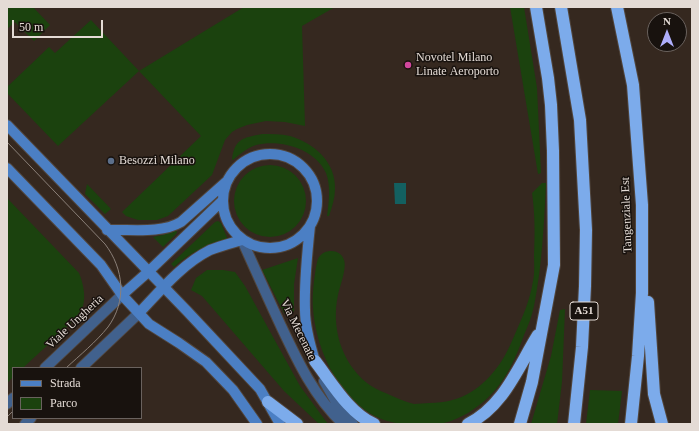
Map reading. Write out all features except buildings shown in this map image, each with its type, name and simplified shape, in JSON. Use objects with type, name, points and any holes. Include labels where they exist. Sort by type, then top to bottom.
[{"type":"highway","points":[[520,424],[532,382],[554,265],[553,150],[548,78],[536,7]]},
{"type":"highway","name":"A51","points":[[561,7],[571,58],[580,120],[585,217],[586,286],[583,339],[574,424]]},
{"type":"highway","name":"Tangenziale Est","points":[[617,7],[633,85],[643,231],[642,293],[638,356],[631,424]]},
{"type":"highway","points":[[643,231],[654,394],[662,424]]},
{"type":"highway","points":[[468,424],[496,403],[520,367],[542,329]]},
{"type":"highway","points":[[315,361],[350,405],[359,414],[374,424]]},
{"type":"highway","points":[[268,402],[297,424]]},
{"type":"main road","points":[[7,124],[260,389],[280,424]]},
{"type":"main road","name":"Via Mecenate","points":[[107,230],[163,229],[176,225],[226,182],[236,168],[245,160],[256,155],[274,154],[290,158],[305,169],[312,178],[316,189],[316,210],[310,226],[305,311],[309,338],[315,361]]},
{"type":"main road","points":[[7,168],[101,265],[122,295],[138,313],[149,324],[179,342],[206,362],[233,390],[257,424]]},
{"type":"main road","name":"Via Mecenate","points":[[226,182],[222,201],[223,211],[227,222],[242,240],[258,247],[282,247],[298,239],[310,226]]},
{"type":"main road","points":[[122,295],[222,201]]},
{"type":"main road","points":[[138,313],[190,263],[217,248],[242,240]]},
{"type":"street","name":"Via Mecenate","points":[[242,240],[300,367],[316,393],[342,424]]},
{"type":"street","name":"Viale Ungheria","points":[[46,367],[122,295]]},
{"type":"street","points":[[83,367],[138,313]]},
{"type":"street","name":"Via Mecenate","points":[[315,361],[336,402],[353,424]]},
{"type":"green space","points":[[7,7],[33,7],[50,25],[34,41],[15,22],[7,29]]},
{"type":"green space","points":[[244,7],[335,7],[302,26],[305,126],[285,122],[266,121],[247,125],[232,132],[225,140],[212,175],[168,216],[157,220],[138,220],[126,216],[122,212],[201,136],[139,71]]},
{"type":"green space","points":[[510,7],[524,7],[537,88],[541,173],[538,174]]},
{"type":"green space","points":[[91,20],[139,71],[58,146],[7,93],[7,87],[49,47],[55,53]]},
{"type":"green space","points":[[262,134],[280,134],[299,139],[315,149],[328,162],[332,170],[335,189],[329,216],[327,216],[329,200],[328,178],[321,165],[306,152],[286,145],[266,143],[253,146],[233,160],[232,159],[235,147],[241,140]]},
{"type":"green space","points":[[270,165],[290,171],[300,181],[306,201],[300,221],[290,231],[270,237],[250,231],[240,221],[234,201],[240,181],[250,171]]},
{"type":"green space","points":[[542,183],[546,183],[541,260],[534,306],[530,321],[515,359],[503,380],[479,406],[456,419],[444,423],[408,424],[388,421],[370,413],[354,400],[340,385],[329,367],[321,347],[313,308],[314,282],[317,260],[319,257],[325,252],[333,251],[342,256],[345,263],[336,307],[337,331],[345,354],[358,375],[375,388],[414,404],[441,402],[462,397],[471,392],[487,379],[501,362],[526,308],[532,288],[534,274],[534,209],[532,193]]},
{"type":"green space","points":[[87,184],[111,209],[105,214],[85,194]]},
{"type":"green space","points":[[7,198],[79,273],[83,285],[84,298],[83,306],[79,312],[56,338],[24,367],[12,367],[12,378],[7,383]]},
{"type":"green space","points":[[218,221],[221,223],[228,240],[199,250],[186,257],[174,267],[171,264],[215,222]]},
{"type":"green space","points":[[176,230],[176,234],[163,247],[153,237],[163,235]]},
{"type":"green space","points":[[298,258],[294,284],[294,311],[291,315],[287,315],[284,313],[262,270]]},
{"type":"green space","points":[[207,270],[235,272],[245,286],[300,386],[328,424],[319,424],[284,391],[202,296],[191,290],[196,278]]},
{"type":"green space","points":[[565,309],[562,382],[557,424],[531,424],[551,356],[560,310]]},
{"type":"green space","points":[[590,390],[622,391],[618,424],[586,424]]},
{"type":"water","points":[[394,183],[406,183],[406,204],[395,204]]},
{"type":"tram line","points":[[7,142],[105,244],[116,264],[119,274],[121,285],[120,296],[114,317],[108,327],[98,338],[67,367]]},
{"type":"tram line","points":[[7,417],[12,412]]},
{"type":"place","name":"Novotel Milano Linate Aeroporto","points":[[408,65]]},
{"type":"place","name":"Besozzi Milano","points":[[111,161]]}]
